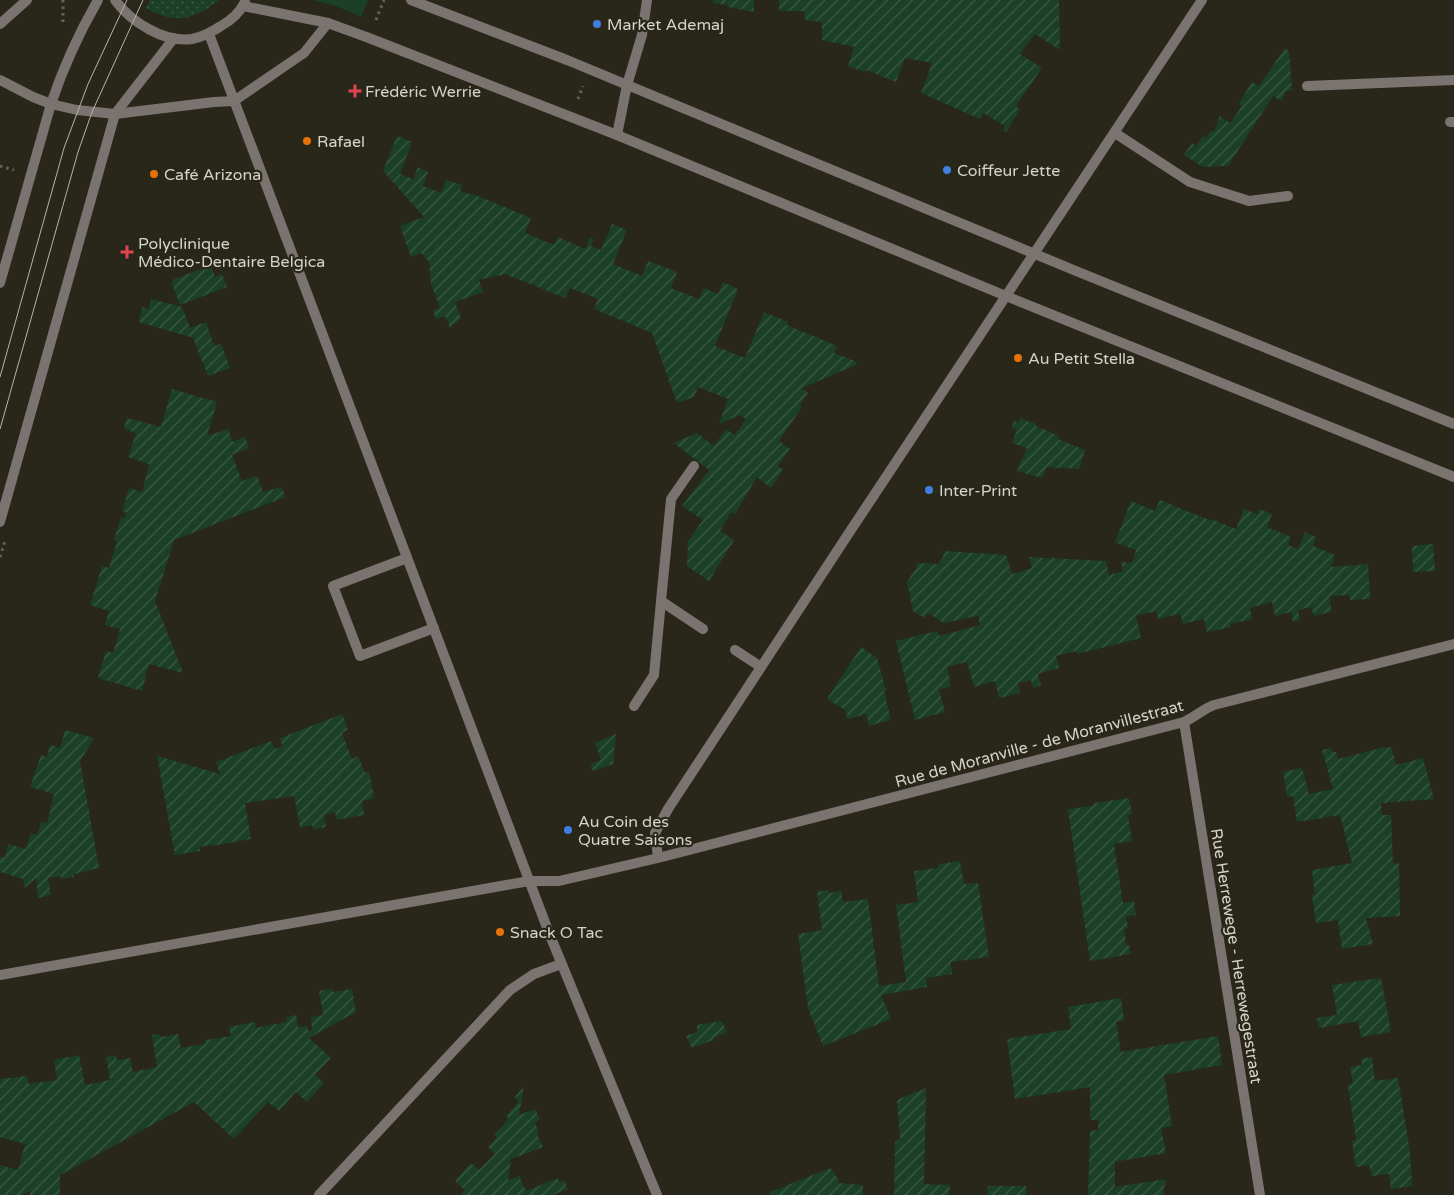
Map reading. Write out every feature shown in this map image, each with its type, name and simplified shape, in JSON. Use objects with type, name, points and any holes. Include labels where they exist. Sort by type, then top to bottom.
[{"type":"street","points":[[0,24],[27,0]]},
{"type":"street","points":[[0,283],[51,104],[81,31],[98,0]]},
{"type":"street","points":[[115,0],[133,20],[153,31],[174,38],[192,39],[209,34],[227,22],[245,3],[328,24],[369,38],[617,135],[1006,296],[1454,477]]},
{"type":"street","points":[[411,0],[627,85],[1076,271],[1454,424]]},
{"type":"street","points":[[617,135],[627,85],[642,35],[647,0]]},
{"type":"street","points":[[658,858],[655,832],[668,810],[761,666],[1202,0]]},
{"type":"street","points":[[0,80],[32,97],[51,104],[77,110],[115,114],[234,101],[304,53],[328,24]]},
{"type":"street","points":[[209,34],[561,964],[657,1195]]},
{"type":"street","points":[[0,522],[115,114],[174,38]]},
{"type":"street","points":[[1307,86],[1454,80]]},
{"type":"street","points":[[1115,133],[1190,182],[1249,200],[1288,196]]},
{"type":"street","points":[[634,706],[654,675],[671,499],[694,466]]},
{"type":"street","points":[[407,558],[334,586],[360,656],[434,628]]},
{"type":"street","points":[[661,601],[703,628]]},
{"type":"street","name":"Rue de Moranville - de Moranvillestraat","points":[[0,975],[529,881],[559,881],[658,858],[1184,722],[1192,719],[1206,708],[1454,644]]},
{"type":"street","points":[[736,650],[761,666]]},
{"type":"street","name":"Rue Herrewege - Herrewegestraat","points":[[1184,722],[1260,1195]]},
{"type":"street","points":[[319,1195],[510,990],[534,974],[561,964]]},
{"type":"path","points":[[375,23],[384,0]]},
{"type":"path","points":[[576,103],[586,81]]},
{"type":"path","points":[[0,166],[14,170]]},
{"type":"green space","points":[[150,0],[219,0],[192,16],[175,18],[146,8]]},
{"type":"green space","points":[[313,0],[368,0],[361,17],[336,6]]},
{"type":"green space","points":[[713,0],[754,0],[754,12],[713,3]]},
{"type":"green space","points":[[779,0],[1059,0],[1060,50],[1035,34],[1020,54],[1042,68],[1016,106],[1020,110],[1006,132],[1003,130],[1005,126],[983,113],[980,119],[921,93],[932,63],[905,58],[896,82],[866,70],[864,72],[848,66],[854,47],[822,40],[822,22],[805,20],[804,11],[779,11]]},
{"type":"green space","points":[[1285,48],[1289,52],[1292,90],[1286,91],[1281,101],[1273,96],[1228,166],[1203,167],[1184,155],[1192,143],[1196,146],[1203,136],[1206,138],[1209,133],[1215,130],[1220,116],[1230,123],[1242,106],[1239,103],[1252,82],[1259,86]]},
{"type":"green space","points":[[397,136],[412,142],[400,174],[413,179],[418,167],[428,172],[423,186],[441,193],[446,180],[462,185],[460,191],[473,194],[531,218],[525,233],[554,245],[558,237],[585,249],[590,237],[593,239],[591,246],[601,250],[612,224],[627,230],[613,264],[642,276],[648,261],[677,272],[671,288],[699,299],[704,288],[718,294],[723,282],[738,289],[715,346],[745,358],[764,312],[788,322],[787,325],[837,346],[834,353],[857,362],[856,365],[802,388],[808,393],[800,405],[802,407],[779,441],[790,449],[778,466],[783,470],[771,488],[757,477],[735,514],[731,512],[720,531],[734,540],[709,581],[687,566],[688,541],[703,520],[682,506],[709,470],[674,443],[697,433],[714,446],[726,429],[735,435],[746,419],[740,415],[719,424],[728,399],[698,387],[694,397],[677,403],[652,333],[594,309],[598,299],[570,288],[565,298],[505,274],[479,280],[483,292],[455,302],[461,318],[450,328],[445,316],[436,319],[433,311],[440,308],[431,284],[429,262],[421,253],[411,257],[400,226],[424,217],[383,171]]},
{"type":"green space","points":[[211,265],[215,277],[222,274],[227,287],[180,305],[172,280]]},
{"type":"green space","points":[[151,299],[182,307],[190,328],[206,322],[214,346],[221,344],[230,368],[208,376],[193,338],[139,322],[142,307],[149,309]]},
{"type":"green space","points":[[172,389],[217,402],[207,436],[228,429],[233,442],[245,437],[249,448],[232,455],[242,481],[257,476],[263,492],[282,487],[285,497],[174,540],[155,601],[183,673],[149,664],[142,691],[98,678],[106,651],[113,653],[120,629],[105,625],[109,611],[90,605],[102,566],[109,568],[117,541],[114,540],[121,517],[125,518],[126,513],[122,511],[129,488],[142,492],[149,464],[128,457],[136,433],[124,429],[127,418],[161,427]]},
{"type":"green space","points":[[1020,418],[1059,436],[1058,439],[1085,450],[1079,469],[1047,467],[1042,478],[1017,471],[1027,448],[1012,443],[1017,429],[1012,428],[1014,421],[1019,423]]},
{"type":"green space","points":[[1160,500],[1236,529],[1244,509],[1257,514],[1259,509],[1272,514],[1267,527],[1291,537],[1288,545],[1298,549],[1305,532],[1316,537],[1313,546],[1335,555],[1331,567],[1368,564],[1370,599],[1350,600],[1349,595],[1330,596],[1331,612],[1314,616],[1311,607],[1298,610],[1300,620],[1293,622],[1291,612],[1275,616],[1272,602],[1250,608],[1252,619],[1230,624],[1231,627],[1207,632],[1204,619],[1183,624],[1180,614],[1158,619],[1156,611],[1136,616],[1141,638],[1077,654],[1076,651],[1056,656],[1059,668],[1038,674],[1041,685],[1033,688],[1031,680],[1018,683],[1020,693],[999,698],[995,681],[974,687],[967,662],[947,667],[951,686],[939,690],[945,712],[915,720],[896,641],[937,631],[939,636],[980,625],[978,616],[943,623],[928,613],[925,618],[913,611],[907,582],[917,563],[938,564],[943,557],[944,551],[1006,555],[1012,574],[1032,568],[1029,557],[1106,561],[1109,575],[1123,571],[1121,562],[1132,563],[1136,550],[1115,542],[1131,501],[1155,511]]},
{"type":"green space","points":[[1433,544],[1435,571],[1413,572],[1412,546]]},
{"type":"green space","points":[[861,647],[877,658],[886,690],[884,690],[891,720],[869,726],[866,714],[848,719],[845,710],[827,699]]},
{"type":"green space","points":[[342,714],[348,730],[342,733],[352,759],[358,756],[365,773],[369,771],[374,798],[362,801],[364,815],[337,820],[335,812],[324,815],[326,827],[314,829],[312,825],[300,828],[294,796],[245,803],[251,839],[200,847],[200,851],[175,855],[157,756],[220,774],[216,762],[271,741],[275,749],[282,746],[280,738]]},
{"type":"green space","points":[[65,730],[94,738],[80,761],[99,868],[74,874],[74,877],[48,878],[51,895],[38,898],[36,878],[25,888],[23,879],[0,872],[0,857],[5,857],[8,844],[26,849],[31,833],[37,835],[41,822],[47,823],[54,794],[30,787],[41,755],[47,757],[50,745],[60,748]]},
{"type":"green space","points":[[616,734],[613,764],[593,771],[590,764],[601,760],[595,743]]},
{"type":"green space","points":[[1391,747],[1396,765],[1423,758],[1434,799],[1381,803],[1382,815],[1391,815],[1393,864],[1399,863],[1400,916],[1366,918],[1373,944],[1342,949],[1338,920],[1316,923],[1312,895],[1315,895],[1312,870],[1352,863],[1340,815],[1297,822],[1293,796],[1287,797],[1283,772],[1302,768],[1309,794],[1333,789],[1322,750],[1331,748],[1332,752],[1336,752],[1338,759]]},
{"type":"green space","points":[[1129,798],[1132,814],[1128,815],[1132,841],[1114,844],[1123,903],[1134,901],[1136,915],[1126,916],[1128,928],[1124,929],[1126,945],[1129,945],[1131,954],[1090,961],[1068,809]]},
{"type":"green space","points":[[960,861],[964,884],[978,883],[989,957],[951,962],[952,974],[926,978],[927,987],[881,995],[891,1019],[823,1046],[808,1008],[798,934],[822,930],[817,892],[828,890],[829,893],[841,891],[843,902],[868,899],[879,986],[906,982],[896,905],[918,902],[914,871],[938,868],[938,864]]},
{"type":"green space","points":[[1381,978],[1391,1032],[1361,1037],[1358,1021],[1319,1028],[1317,1018],[1337,1015],[1332,985]]},
{"type":"green space","points":[[332,989],[333,992],[352,989],[356,1012],[309,1038],[331,1058],[315,1075],[324,1083],[307,1102],[296,1092],[279,1111],[268,1102],[234,1139],[194,1102],[60,1175],[60,1195],[30,1195],[30,1191],[22,1195],[0,1195],[0,1165],[18,1170],[25,1144],[0,1137],[0,1079],[27,1076],[29,1084],[57,1080],[54,1060],[79,1055],[85,1085],[110,1080],[106,1057],[116,1055],[117,1060],[130,1058],[133,1072],[157,1067],[152,1035],[159,1034],[160,1037],[178,1034],[181,1048],[205,1044],[205,1040],[231,1036],[229,1027],[255,1022],[256,1028],[287,1022],[286,1017],[296,1015],[298,1027],[307,1026],[308,1031],[312,1031],[311,1017],[323,1015],[319,991]]},
{"type":"green space","points":[[1121,998],[1124,1020],[1116,1022],[1121,1052],[1218,1036],[1222,1065],[1164,1075],[1172,1126],[1161,1128],[1166,1153],[1115,1162],[1115,1187],[1166,1179],[1163,1195],[1088,1195],[1090,1131],[1098,1130],[1098,1120],[1090,1120],[1090,1087],[1015,1099],[1007,1039],[1071,1029],[1068,1007]]},
{"type":"green space","points":[[722,1021],[727,1032],[713,1038],[714,1040],[692,1048],[686,1036],[697,1032],[697,1025]]},
{"type":"green space","points":[[1372,1057],[1375,1081],[1398,1078],[1410,1152],[1412,1186],[1391,1189],[1389,1174],[1372,1176],[1369,1165],[1356,1167],[1352,1141],[1356,1140],[1348,1085],[1353,1083],[1350,1067],[1362,1065],[1361,1059]]},
{"type":"green space","points":[[524,1086],[519,1115],[535,1109],[540,1120],[535,1122],[539,1133],[537,1134],[543,1147],[511,1159],[508,1180],[519,1176],[526,1191],[558,1178],[559,1182],[564,1180],[568,1189],[553,1195],[461,1195],[465,1190],[455,1181],[471,1163],[479,1170],[495,1154],[488,1147],[497,1137],[494,1134],[507,1121],[508,1117],[506,1116],[519,1101],[515,1097]]},
{"type":"green space","points":[[926,1088],[924,1184],[950,1185],[949,1195],[894,1195],[895,1142],[900,1139],[897,1100]]},
{"type":"green space","points":[[830,1168],[839,1180],[838,1183],[863,1185],[863,1195],[771,1195],[770,1192]]},
{"type":"green space","points":[[988,1186],[1026,1186],[1027,1195],[987,1195]]},
{"type":"tram line","points":[[0,377],[64,148],[88,84],[127,0]]},
{"type":"tram line","points":[[0,429],[78,152],[92,112],[143,0]]},
{"type":"place","name":"Market Ademaj","points":[[597,24]]},
{"type":"place","name":"Frédéric Werrie","points":[[355,91]]},
{"type":"place","name":"Rafael","points":[[307,141]]},
{"type":"place","name":"Coiffeur Jette","points":[[947,170]]},
{"type":"place","name":"Café Arizona","points":[[154,174]]},
{"type":"place","name":"Polyclinique Médico-Dentaire Belgica","points":[[127,252]]},
{"type":"place","name":"Au Petit Stella","points":[[1018,358]]},
{"type":"place","name":"Inter-Print","points":[[929,490]]},
{"type":"place","name":"Au Coin des Quatre Saisons","points":[[568,830]]},
{"type":"place","name":"Snack O Tac","points":[[500,932]]}]
